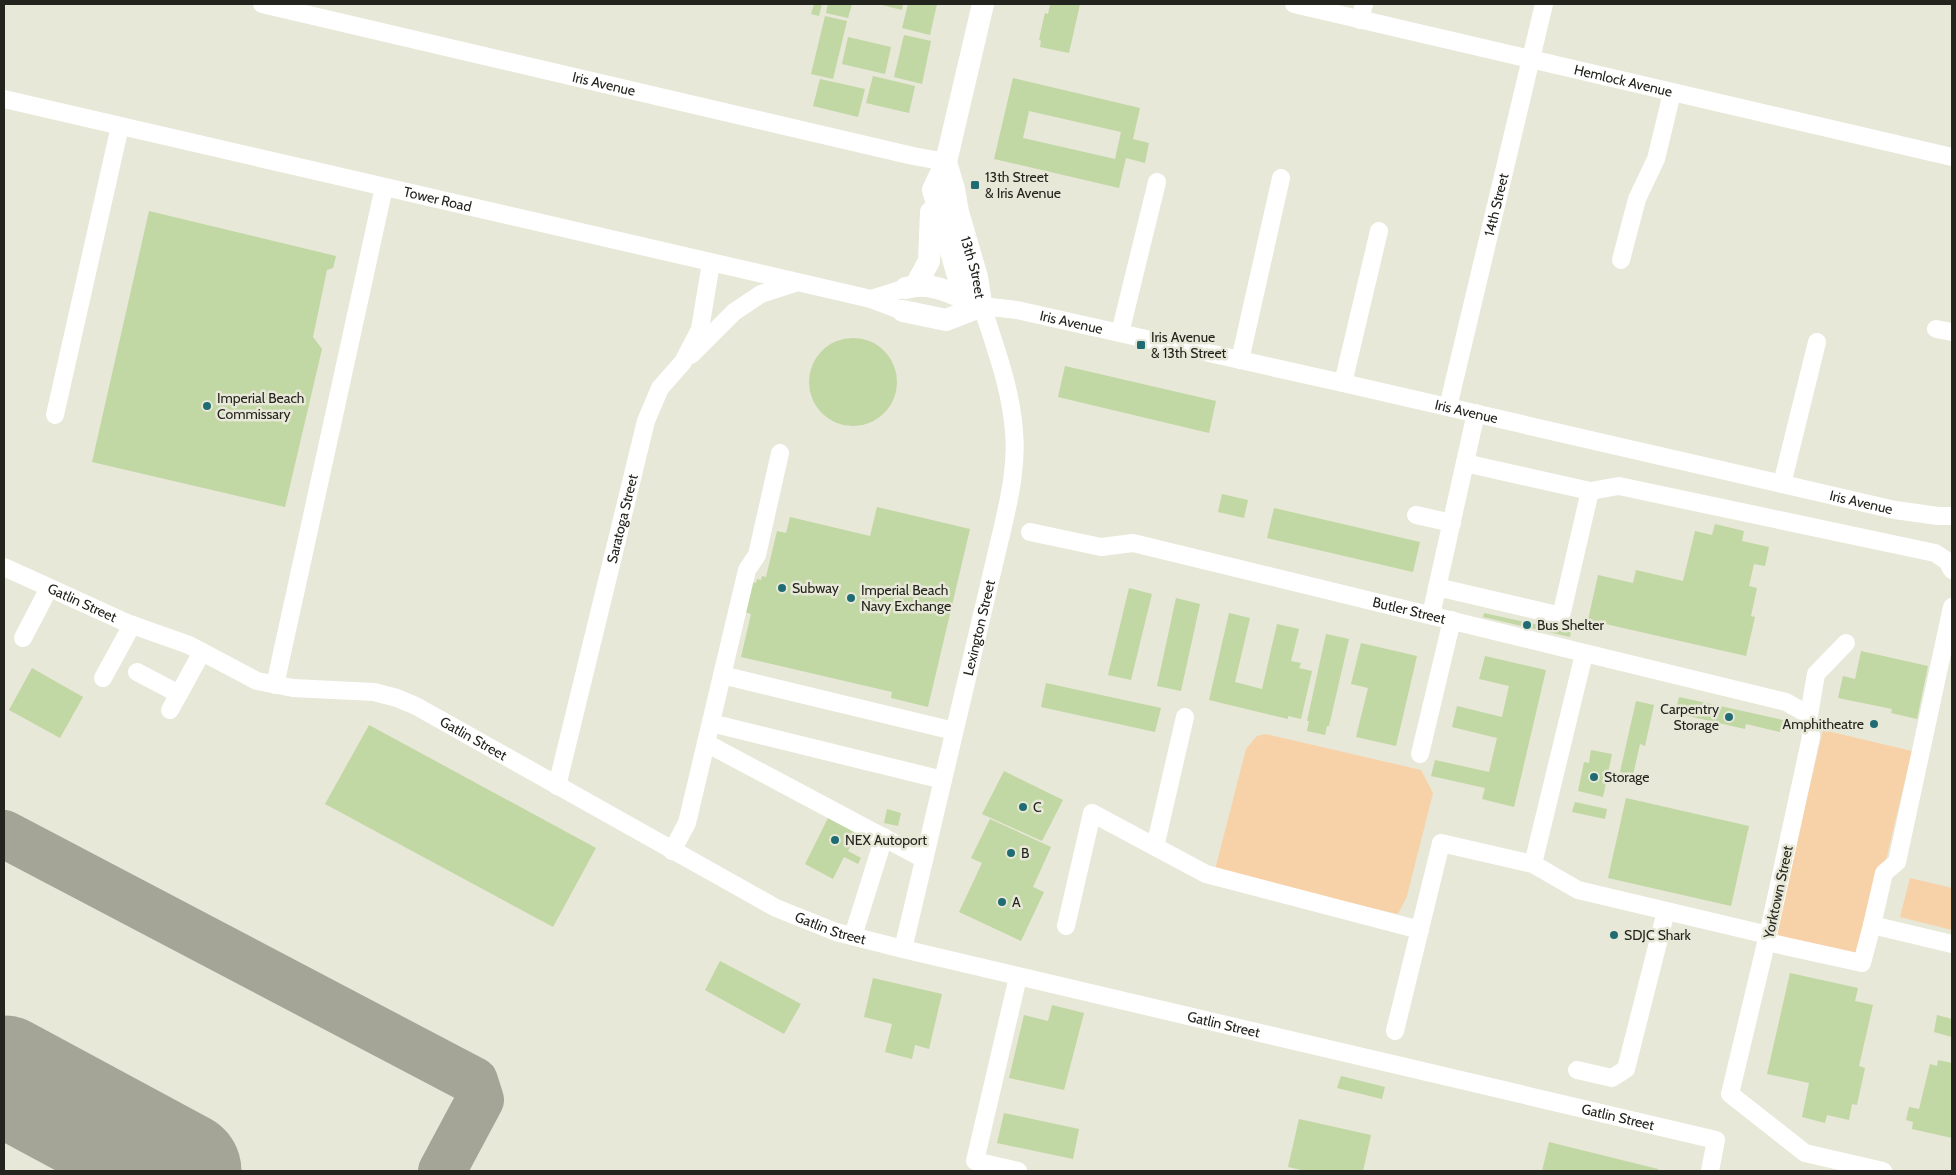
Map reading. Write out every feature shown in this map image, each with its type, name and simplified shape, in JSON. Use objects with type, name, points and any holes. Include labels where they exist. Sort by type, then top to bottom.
[{"type":"main road","name":"13th Street","points":[[982,306],[958,276],[933,190],[946,162],[983,4]]},
{"type":"main road","name":"13th Street","points":[[946,162],[977,277],[982,306]]},
{"type":"main road","points":[[911,286],[930,261],[933,190]]},
{"type":"main road","points":[[911,286],[936,287],[982,306]]},
{"type":"main road","name":"Tower Road","points":[[903,311],[946,320],[982,306]]},
{"type":"street","name":"Iris Avenue","points":[[262,4],[913,156],[946,162]]},
{"type":"street","name":"Hemlock Avenue","points":[[1294,4],[1362,12],[1530,60],[1952,157]]},
{"type":"street","name":"14th Street","points":[[1448,407],[1544,4]]},
{"type":"street","points":[[1621,260],[1636,199],[1656,159],[1672,92]]},
{"type":"street","name":"Tower Road","points":[[4,100],[711,264],[871,299],[903,311]]},
{"type":"street","points":[[55,415],[120,126]]},
{"type":"street","points":[[1240,360],[1281,178]]},
{"type":"street","points":[[1120,333],[1157,182]]},
{"type":"street","points":[[275,686],[384,187]]},
{"type":"street","points":[[1343,383],[1379,231]]},
{"type":"street","name":"Saratoga Street","points":[[557,786],[646,421],[660,388],[683,362],[700,329],[711,264]]},
{"type":"street","points":[[683,362],[712,336],[734,312],[761,294],[796,282]]},
{"type":"street","points":[[871,299],[911,286]]},
{"type":"street","name":"Iris Avenue","points":[[982,306],[1017,310],[1120,333],[1895,510],[1952,516]]},
{"type":"street","name":"Lexington Street","points":[[903,949],[1006,514],[1014,470],[1014,433],[1010,399],[982,306]]},
{"type":"street","points":[[1782,484],[1817,342]]},
{"type":"street","points":[[1431,615],[1476,413]]},
{"type":"street","points":[[672,851],[687,823],[746,570],[757,555],[780,453]]},
{"type":"street","points":[[1465,463],[1590,491],[1619,486],[1935,552],[1947,561],[1952,570]]},
{"type":"street","points":[[1437,587],[1561,616],[1590,491]]},
{"type":"street","points":[[1416,515],[1452,524]]},
{"type":"street","name":"Butler Street","points":[[1030,532],[1101,548],[1133,543],[1786,702],[1809,716]]},
{"type":"street","name":"Gatlin Street","points":[[4,567],[132,625],[189,645],[257,681],[293,688],[374,692],[397,698],[416,706],[672,851],[776,908],[800,919],[853,936],[1018,977],[1716,1140],[1710,1171]]},
{"type":"street","points":[[23,638],[49,588]]},
{"type":"street","points":[[1395,1031],[1441,843],[1533,864],[1578,890],[1666,911],[1862,964],[1884,873],[1897,862],[1952,607]]},
{"type":"street","points":[[1420,754],[1452,620]]},
{"type":"street","points":[[103,678],[132,625]]},
{"type":"street","name":"Yorktown Street","points":[[1846,643],[1816,674],[1809,716],[1811,737],[1768,939],[1730,1094],[1805,1153],[1883,1171]]},
{"type":"street","points":[[170,710],[202,652]]},
{"type":"street","points":[[1533,864],[1584,654]]},
{"type":"street","points":[[137,672],[179,694]]},
{"type":"street","points":[[722,675],[954,731]]},
{"type":"street","points":[[1155,847],[1185,717]]},
{"type":"street","points":[[711,723],[943,780]]},
{"type":"street","points":[[706,744],[924,859]]},
{"type":"street","points":[[1066,926],[1092,813],[1206,874],[1420,930]]},
{"type":"street","points":[[853,936],[884,837]]},
{"type":"street","points":[[1577,1070],[1612,1078],[1626,1069],[1666,911]]},
{"type":"street","points":[[1872,925],[1952,944]]},
{"type":"street","points":[[1018,977],[974,1166],[1018,1171]]},
{"type":"shaded area","points":[[1823,730],[1912,751],[1863,956],[1775,935]]},
{"type":"shaded area","points":[[1266,734],[1421,770],[1433,793],[1407,896],[1398,914],[1218,872],[1216,866],[1246,749],[1257,736]]},
{"type":"shaded area","points":[[1910,878],[1952,888],[1952,930],[1900,917]]},
{"type":"building","points":[[814,4],[822,4],[819,16],[811,14]]},
{"type":"building","points":[[828,4],[852,4],[848,18],[826,13]]},
{"type":"building","points":[[878,4],[903,4],[902,10]]},
{"type":"building","points":[[908,4],[937,4],[930,35],[902,28]]},
{"type":"building","points":[[1046,4],[1080,4],[1069,53],[1040,47],[1041,41],[1039,40],[1043,21],[1045,13],[1048,14],[1050,5]]},
{"type":"building","points":[[825,16],[847,21],[833,79],[811,74]]},
{"type":"building","points":[[904,35],[931,41],[922,84],[894,77]]},
{"type":"building","points":[[848,37],[891,47],[885,74],[842,64]]},
{"type":"building","points":[[873,76],[915,86],[909,113],[866,103]]},
{"type":"building","points":[[1013,78],[1140,108],[1133,139],[1149,143],[1145,163],[1126,158],[1119,188],[994,159]],"holes":[[[1029,111],[1121,132],[1115,159],[1023,138]]]},
{"type":"building","points":[[820,79],[865,89],[858,117],[813,106]]},
{"type":"building","name":"Imperial Beach Commissary","points":[[149,211],[336,256],[333,268],[327,270],[313,337],[322,349],[285,507],[92,462]]},
{"type":"building","points":[[853,338],[870,341],[878,345],[890,357],[894,365],[897,382],[894,399],[890,407],[878,419],[870,423],[853,426],[836,423],[828,419],[816,407],[812,399],[809,382],[812,365],[816,357],[828,345],[836,341]]},
{"type":"building","points":[[1065,366],[1216,401],[1209,433],[1058,397]]},
{"type":"building","points":[[1222,494],[1248,500],[1244,518],[1218,512]]},
{"type":"building","name":"Imperial Beach Navy Exchange","points":[[877,507],[970,529],[928,707],[891,698],[892,692],[741,657],[751,614],[745,612],[752,582],[756,583],[757,579],[761,580],[762,576],[766,577],[777,531],[786,533],[790,517],[870,536]]},
{"type":"building","points":[[1274,508],[1420,542],[1413,572],[1267,538]]},
{"type":"building","points":[[1715,524],[1744,531],[1742,541],[1769,547],[1765,566],[1754,564],[1749,586],[1757,588],[1751,616],[1755,617],[1746,656],[1588,620],[1598,575],[1633,583],[1636,570],[1683,581],[1695,531],[1712,535]]},
{"type":"building","points":[[1129,588],[1152,594],[1131,680],[1108,675]]},
{"type":"building","points":[[1176,598],[1200,604],[1181,691],[1157,686]]},
{"type":"building","points":[[1229,613],[1250,618],[1235,682],[1262,689],[1277,624],[1299,629],[1291,661],[1301,663],[1299,668],[1312,671],[1301,719],[1288,716],[1288,719],[1209,700]]},
{"type":"building","name":"Bus Shelter","points":[[1484,613],[1571,632],[1570,637],[1483,617]]},
{"type":"building","points":[[1326,634],[1349,639],[1329,726],[1327,726],[1325,735],[1307,731],[1309,721],[1307,721]]},
{"type":"building","points":[[1361,643],[1417,656],[1396,746],[1356,737],[1368,688],[1351,684]]},
{"type":"building","points":[[1861,651],[1928,666],[1917,719],[1891,713],[1892,709],[1838,698],[1843,676],[1855,679]]},
{"type":"building","points":[[1485,656],[1546,670],[1514,807],[1482,799],[1485,788],[1431,776],[1435,760],[1489,772],[1497,738],[1452,727],[1457,706],[1502,717],[1509,686],[1479,679]]},
{"type":"building","points":[[32,668],[83,697],[60,738],[9,710]]},
{"type":"building","points":[[1046,683],[1161,708],[1155,732],[1041,707]]},
{"type":"building","name":"Carpentry Storage","points":[[1679,697],[1783,720],[1780,732],[1746,724],[1745,729],[1675,713]]},
{"type":"building","name":"Carpentry Storage","points":[[1636,701],[1654,705],[1645,746],[1640,744],[1633,775],[1620,772]]},
{"type":"building","points":[[369,725],[596,848],[553,927],[325,804]]},
{"type":"building","name":"Storage","points":[[1591,750],[1612,754],[1603,797],[1578,791],[1584,762],[1589,763]]},
{"type":"building","name":"C","points":[[1004,771],[1063,800],[1042,841],[982,814]]},
{"type":"building","points":[[1626,798],[1749,826],[1731,906],[1608,878]]},
{"type":"building","name":"Storage","points":[[1575,802],[1607,809],[1605,819],[1572,812]]},
{"type":"building","points":[[887,809],[901,813],[898,826],[884,823]]},
{"type":"building","name":"NEX Autoport","points":[[830,814],[859,829],[848,851],[861,858],[858,864],[844,857],[833,879],[805,864]]},
{"type":"building","points":[[990,819],[1051,847],[1033,887],[1044,892],[1021,941],[959,912],[982,863],[971,858]]},
{"type":"building","points":[[720,961],[801,1004],[784,1034],[705,990]]},
{"type":"building","points":[[1790,973],[1858,988],[1855,1001],[1873,1005],[1859,1066],[1865,1068],[1857,1105],[1852,1104],[1849,1120],[1827,1115],[1825,1123],[1802,1117],[1809,1083],[1767,1074]]},
{"type":"building","points":[[873,978],[942,994],[929,1049],[915,1045],[912,1059],[885,1052],[892,1024],[864,1017]]},
{"type":"building","points":[[1052,1005],[1084,1013],[1064,1090],[1009,1078],[1024,1015],[1048,1021]]},
{"type":"building","points":[[1937,1015],[1952,1019],[1952,1037],[1934,1032]]},
{"type":"building","points":[[1938,1060],[1952,1063],[1952,1138],[1912,1129],[1913,1122],[1906,1120],[1909,1107],[1919,1109],[1930,1064],[1937,1066]]},
{"type":"building","points":[[1341,1076],[1385,1087],[1382,1099],[1337,1088]]},
{"type":"building","points":[[1004,1113],[1079,1129],[1073,1159],[997,1143]]},
{"type":"building","points":[[1299,1119],[1371,1135],[1363,1171],[1306,1171],[1288,1167]]},
{"type":"building","points":[[1549,1142],[1658,1169],[1658,1171],[1542,1171]]},
{"type":"taxiway","points":[[4,834],[474,1081],[480,1100],[442,1171]]},
{"type":"runway","points":[[4,1075],[182,1171]]},
{"type":"place","name":"13th Street & Iris Avenue","points":[[975,185]]},
{"type":"place","name":"Iris Avenue & 13th Street","points":[[1141,345]]},
{"type":"place","name":"Imperial Beach Commissary","points":[[207,406]]},
{"type":"place","name":"Subway","points":[[782,588]]},
{"type":"place","name":"Imperial Beach Navy Exchange","points":[[851,598]]},
{"type":"place","name":"Bus Shelter","points":[[1527,625]]},
{"type":"place","name":"Carpentry Storage","points":[[1729,717]]},
{"type":"place","name":"Amphitheatre","points":[[1874,724]]},
{"type":"place","name":"Storage","points":[[1594,777]]},
{"type":"place","name":"C","points":[[1023,807]]},
{"type":"place","name":"NEX Autoport","points":[[835,840]]},
{"type":"place","name":"B","points":[[1011,853]]},
{"type":"place","name":"A","points":[[1002,902]]},
{"type":"place","name":"SDJC Shark","points":[[1614,935]]}]
